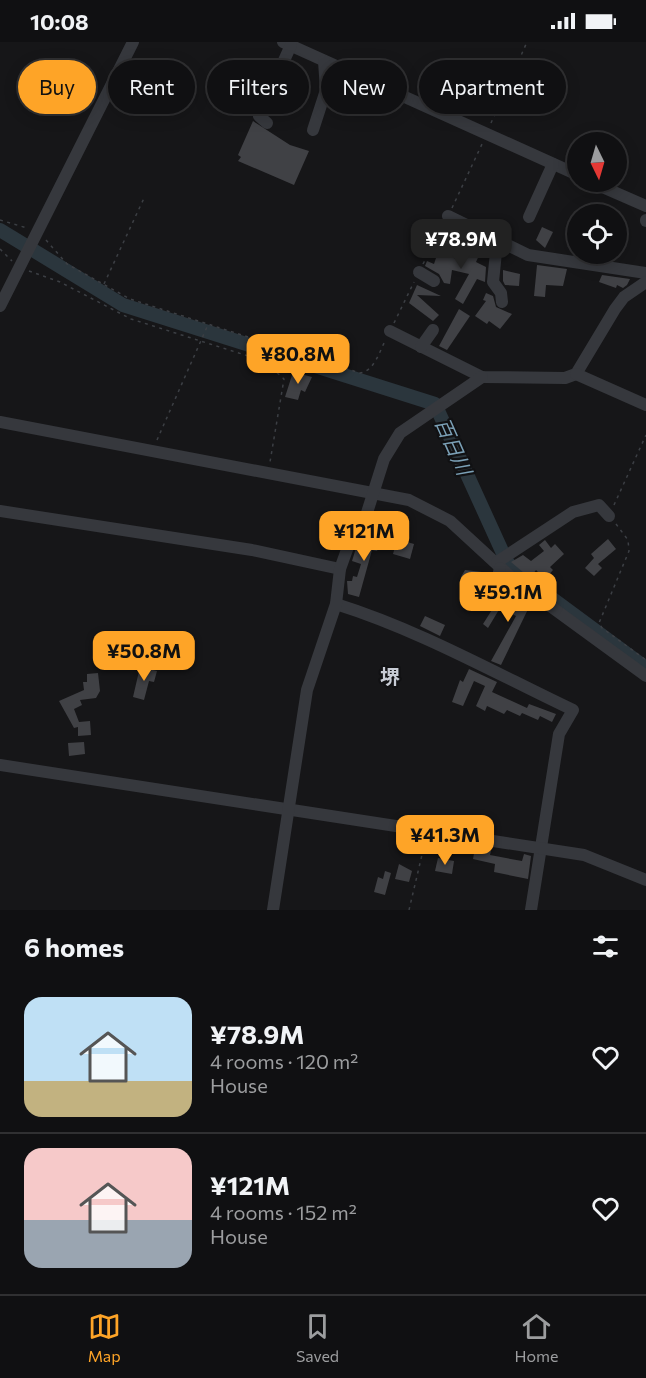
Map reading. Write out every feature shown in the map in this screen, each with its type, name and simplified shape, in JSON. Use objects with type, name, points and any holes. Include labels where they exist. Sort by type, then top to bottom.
[{"type":"street","points":[[0,306],[133,42]]},
{"type":"street","points":[[267,123],[259,116],[287,44],[322,60]]},
{"type":"street","points":[[407,98],[567,170]]},
{"type":"street","points":[[313,130],[321,105]]},
{"type":"street","points":[[529,217],[553,164]]},
{"type":"street","points":[[614,192],[646,206]]},
{"type":"street","points":[[448,216],[471,235],[497,242],[528,255],[646,273]]},
{"type":"street","points":[[497,242],[493,282],[501,293],[502,302]]},
{"type":"street","points":[[419,272],[434,281]]},
{"type":"street","points":[[390,331],[482,377],[538,380],[564,378],[576,374],[624,297],[644,287]]},
{"type":"street","points":[[421,347],[433,330]]},
{"type":"street","points":[[576,374],[646,405]]},
{"type":"street","points":[[273,910],[307,690],[336,604],[340,569],[349,544],[366,519],[375,494],[377,476],[391,446],[400,433],[482,377]]},
{"type":"street","points":[[0,422],[409,500],[440,519],[450,520],[646,676]]},
{"type":"street","points":[[488,605],[494,594],[502,561],[580,508],[599,505],[609,516]]},
{"type":"street","points":[[0,511],[252,550],[302,563],[340,569]]},
{"type":"street","points":[[336,604],[380,618],[423,636],[573,710],[559,734],[531,910]]},
{"type":"street","points":[[0,765],[599,859],[646,880]]},
{"type":"path","points":[[0,220],[35,236],[67,264],[130,299],[360,373],[366,372],[372,367],[448,216],[527,42]]},
{"type":"path","points":[[103,285],[144,196]]},
{"type":"path","points":[[0,249],[21,264],[131,319],[264,361],[284,379],[268,474]]},
{"type":"path","points":[[151,452],[207,325]]},
{"type":"path","points":[[646,435],[609,516],[628,540],[629,551],[599,623],[602,628],[646,660]]},
{"type":"path","points":[[409,910],[428,832]]},
{"type":"building","points":[[253,121],[290,145],[309,151],[294,185],[238,161],[241,157],[238,155]]},
{"type":"building","points":[[542,227],[553,232],[545,248],[536,240]]},
{"type":"building","points":[[472,243],[483,247],[476,262],[486,267],[485,282],[477,279],[463,304],[455,299],[469,274],[452,270],[450,284],[444,283],[439,274],[425,266],[427,261],[434,264],[438,252],[464,262]]},
{"type":"building","points":[[537,265],[567,269],[563,286],[546,285],[545,297],[534,296]]},
{"type":"building","points":[[503,270],[520,274],[519,286],[505,285]]},
{"type":"building","points":[[602,275],[630,279],[623,288],[617,285],[616,288],[599,282]]},
{"type":"building","points":[[417,285],[441,296],[417,295],[439,315],[433,321],[409,303]]},
{"type":"building","points":[[486,293],[493,296],[496,307],[512,314],[500,329],[489,321],[487,324],[475,316],[486,301],[483,300]]},
{"type":"building","points":[[459,309],[470,316],[447,350],[439,346]]},
{"type":"building","points":[[293,372],[312,377],[305,392],[301,390],[298,400],[285,397]]},
{"type":"building","points":[[373,529],[385,533],[377,551],[372,550],[359,597],[348,594],[347,581],[352,581],[353,576],[357,577],[361,564],[352,561],[356,548],[364,550]]},
{"type":"building","points":[[397,539],[414,544],[410,559],[393,554]]},
{"type":"building","points":[[608,539],[616,549],[598,564],[602,568],[594,576],[585,568],[594,558],[591,554]]},
{"type":"building","points":[[545,540],[551,548],[555,544],[564,554],[550,567],[553,570],[545,579],[536,570],[530,578],[511,562],[523,555],[531,561],[544,551],[539,545]]},
{"type":"building","points":[[465,570],[490,573],[488,584],[473,583],[461,577]]},
{"type":"building","points":[[502,594],[518,601],[531,603],[501,665],[491,661],[516,616],[500,608],[488,628],[483,624]]},
{"type":"building","points":[[425,616],[445,625],[440,636],[420,626]]},
{"type":"building","points":[[140,667],[157,671],[154,682],[149,681],[144,700],[133,697]]},
{"type":"building","points":[[469,669],[497,682],[492,692],[527,708],[529,704],[556,714],[552,722],[540,716],[538,720],[507,710],[504,714],[487,706],[485,711],[476,706],[485,686],[474,681],[463,706],[452,702],[460,680],[463,682]]},
{"type":"building","points":[[98,673],[100,691],[96,698],[80,700],[82,705],[74,709],[79,722],[90,721],[91,735],[78,736],[78,727],[74,728],[59,701],[84,690],[83,682],[87,682],[87,674]]},
{"type":"building","points":[[84,742],[85,754],[69,756],[68,743]]},
{"type":"building","points":[[475,848],[491,851],[490,855],[522,861],[524,854],[531,856],[528,879],[494,872],[495,864],[473,859]]},
{"type":"building","points":[[438,858],[454,861],[452,874],[435,871]]},
{"type":"building","points":[[399,864],[412,871],[409,882],[395,879]]},
{"type":"building","points":[[385,871],[391,873],[385,895],[374,892],[378,877],[383,879]]},
{"type":"waterway","name":"百日川","points":[[0,230],[123,305],[435,404],[507,562],[516,572],[646,668]]},
{"type":"district","name":"堺","points":[[390,676]]}]
